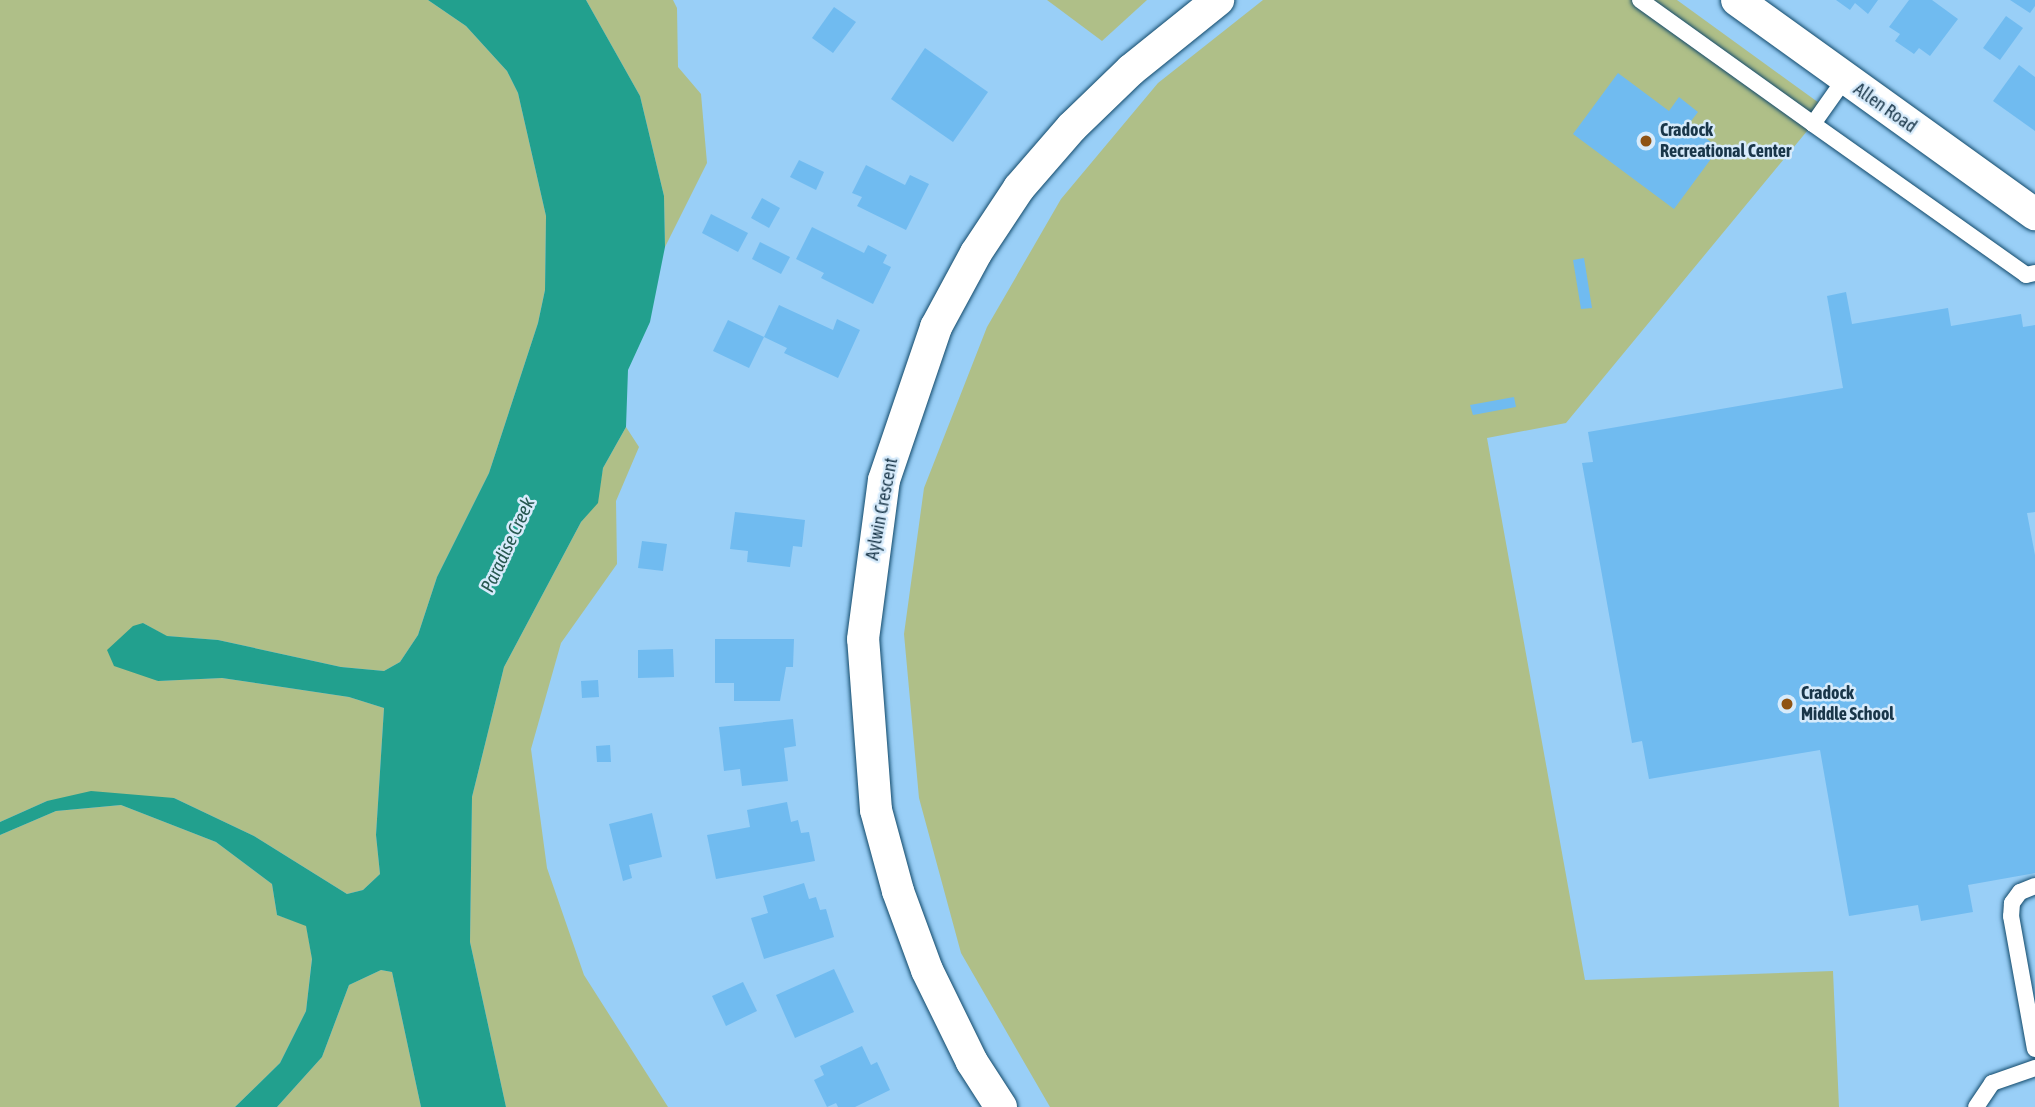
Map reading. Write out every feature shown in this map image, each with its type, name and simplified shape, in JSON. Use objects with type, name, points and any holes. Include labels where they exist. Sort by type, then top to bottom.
[{"type":"street","name":"Aylwin Crescent","points":[[1001,1107],[971,1062],[927,970],[898,891],[876,810],[863,639],[884,480],[936,327],[1019,188],[1072,127],[1121,80],[1218,0]]},
{"type":"street","name":"Allen Road","points":[[1737,0],[2035,214]]},
{"type":"lane","points":[[1640,0],[2026,275],[2035,273]]},
{"type":"lane","points":[[1813,124],[1844,79]]},
{"type":"lane","points":[[2035,886],[2020,892],[2011,916],[2035,1049]]},
{"type":"lane","points":[[1976,1107],[1992,1083],[2035,1068]]},
{"type":"shaded area","points":[[0,0],[428,0],[466,26],[507,71],[518,93],[546,216],[545,290],[538,323],[489,473],[437,577],[418,635],[400,662],[384,671],[341,667],[218,640],[166,636],[143,623],[157,681],[222,678],[349,697],[384,708],[376,835],[380,874],[363,890],[347,894],[254,836],[174,798],[47,801],[0,822]]},
{"type":"shaded area","points":[[586,0],[673,0],[677,8],[678,67],[701,94],[707,163],[665,247],[664,196],[640,96]]},
{"type":"shaded area","points":[[1047,0],[1147,0],[1102,41]]},
{"type":"shaded area","points":[[1263,0],[1677,0],[1826,108],[1566,423],[1487,438],[1585,980],[1833,971],[1839,1107],[1050,1107],[961,953],[919,798],[904,634],[924,488],[987,327],[1061,199],[1158,83]]},
{"type":"shaded area","points":[[626,427],[639,447],[616,501],[617,564],[561,643],[531,749],[547,868],[584,975],[668,1107],[506,1107],[470,942],[472,797],[504,667],[581,522],[597,503],[603,468]]},
{"type":"shaded area","points":[[121,805],[216,842],[272,884],[277,915],[306,925],[312,958],[306,1011],[280,1063],[235,1107],[0,1107],[0,835],[56,811]]},
{"type":"shaded area","points":[[381,970],[392,972],[421,1107],[277,1107],[322,1057],[349,985]]},
{"type":"water","name":"Paradise Creek","points":[[428,0],[586,0],[640,96],[664,196],[665,247],[650,322],[628,370],[626,427],[603,468],[598,503],[581,522],[504,667],[472,797],[470,942],[506,1107],[421,1107],[392,972],[381,970],[349,985],[322,1057],[277,1107],[235,1107],[280,1063],[306,1011],[312,959],[306,926],[277,915],[272,884],[216,842],[121,805],[56,811],[0,835],[0,822],[47,801],[91,791],[174,798],[254,836],[347,894],[363,890],[380,874],[376,835],[384,708],[349,697],[222,678],[158,681],[114,666],[107,650],[133,626],[143,623],[167,636],[218,640],[341,667],[384,671],[400,662],[418,635],[437,577],[489,473],[538,323],[545,290],[546,216],[518,93],[507,71],[466,26]]},
{"type":"building","points":[[1836,0],[1878,0],[1868,14],[1855,3],[1850,10]]},
{"type":"building","points":[[1909,0],[1932,0],[1958,19],[1930,56],[1919,48],[1914,54],[1895,41],[1900,34],[1889,27]]},
{"type":"building","points":[[2010,0],[2035,0],[2035,6],[2030,13]]},
{"type":"building","points":[[834,7],[856,22],[833,53],[812,38]]},
{"type":"building","points":[[2006,16],[2023,28],[2000,60],[1983,48]]},
{"type":"building","points":[[925,48],[988,92],[953,142],[891,99]]},
{"type":"building","points":[[2019,65],[2035,77],[2035,131],[1993,101]]},
{"type":"building","name":"Cradock Recreational Center","points":[[1618,73],[1669,111],[1679,97],[1698,112],[1688,125],[1719,148],[1674,209],[1573,134]]},
{"type":"building","points":[[799,160],[824,172],[816,190],[790,177]]},
{"type":"building","points":[[866,165],[905,185],[910,175],[929,184],[906,230],[857,206],[862,197],[852,193]]},
{"type":"building","points":[[762,198],[780,208],[769,228],[751,218]]},
{"type":"building","points":[[711,214],[748,233],[738,252],[702,233]]},
{"type":"building","points":[[812,227],[864,253],[868,245],[887,255],[883,263],[891,267],[873,304],[821,278],[824,273],[796,259]]},
{"type":"building","points":[[760,242],[790,257],[781,274],[752,259]]},
{"type":"building","points":[[1584,258],[1592,308],[1581,309],[1573,260]]},
{"type":"building","name":"Cradock Middle School","points":[[1846,292],[1852,324],[1948,308],[1951,326],[2021,314],[2023,327],[2035,325],[2035,512],[2027,513],[2035,555],[2035,873],[1968,885],[1973,912],[1921,921],[1918,905],[1849,916],[1820,750],[1649,779],[1642,741],[1632,743],[1582,463],[1593,462],[1588,432],[1843,388],[1827,296]]},
{"type":"building","points":[[779,305],[833,330],[837,319],[860,330],[838,378],[784,353],[787,348],[764,337]]},
{"type":"building","points":[[728,320],[764,337],[749,368],[713,351]]},
{"type":"building","points":[[1514,397],[1516,407],[1473,415],[1470,405]]},
{"type":"building","points":[[735,512],[805,520],[802,547],[793,546],[790,567],[747,562],[748,551],[730,549]]},
{"type":"building","points":[[642,541],[667,544],[663,571],[638,568]]},
{"type":"building","points":[[715,639],[794,639],[793,667],[786,667],[780,701],[734,701],[734,683],[715,683]]},
{"type":"building","points":[[673,649],[674,677],[638,678],[638,650]]},
{"type":"building","points":[[598,680],[599,697],[582,698],[581,681]]},
{"type":"building","points":[[793,719],[796,746],[784,748],[788,781],[742,786],[740,769],[724,771],[719,727]]},
{"type":"building","points":[[610,745],[611,762],[597,762],[596,746]]},
{"type":"building","points":[[787,802],[791,822],[798,820],[801,833],[809,832],[815,861],[716,879],[707,835],[750,827],[747,810]]},
{"type":"building","points":[[652,813],[662,857],[629,865],[632,878],[623,881],[609,824]]},
{"type":"building","points":[[804,883],[809,899],[816,897],[820,910],[826,909],[834,937],[764,959],[751,918],[768,913],[763,896]]},
{"type":"building","points":[[834,969],[854,1012],[795,1038],[776,995]]},
{"type":"building","points":[[743,982],[757,1011],[726,1026],[712,996]]},
{"type":"building","points":[[862,1046],[871,1065],[877,1062],[890,1090],[855,1107],[838,1107],[836,1103],[827,1107],[814,1080],[824,1075],[820,1066]]},
{"type":"place","name":"Cradock Recreational Center","points":[[1646,141]]},
{"type":"place","name":"Cradock Middle School","points":[[1787,704]]}]
